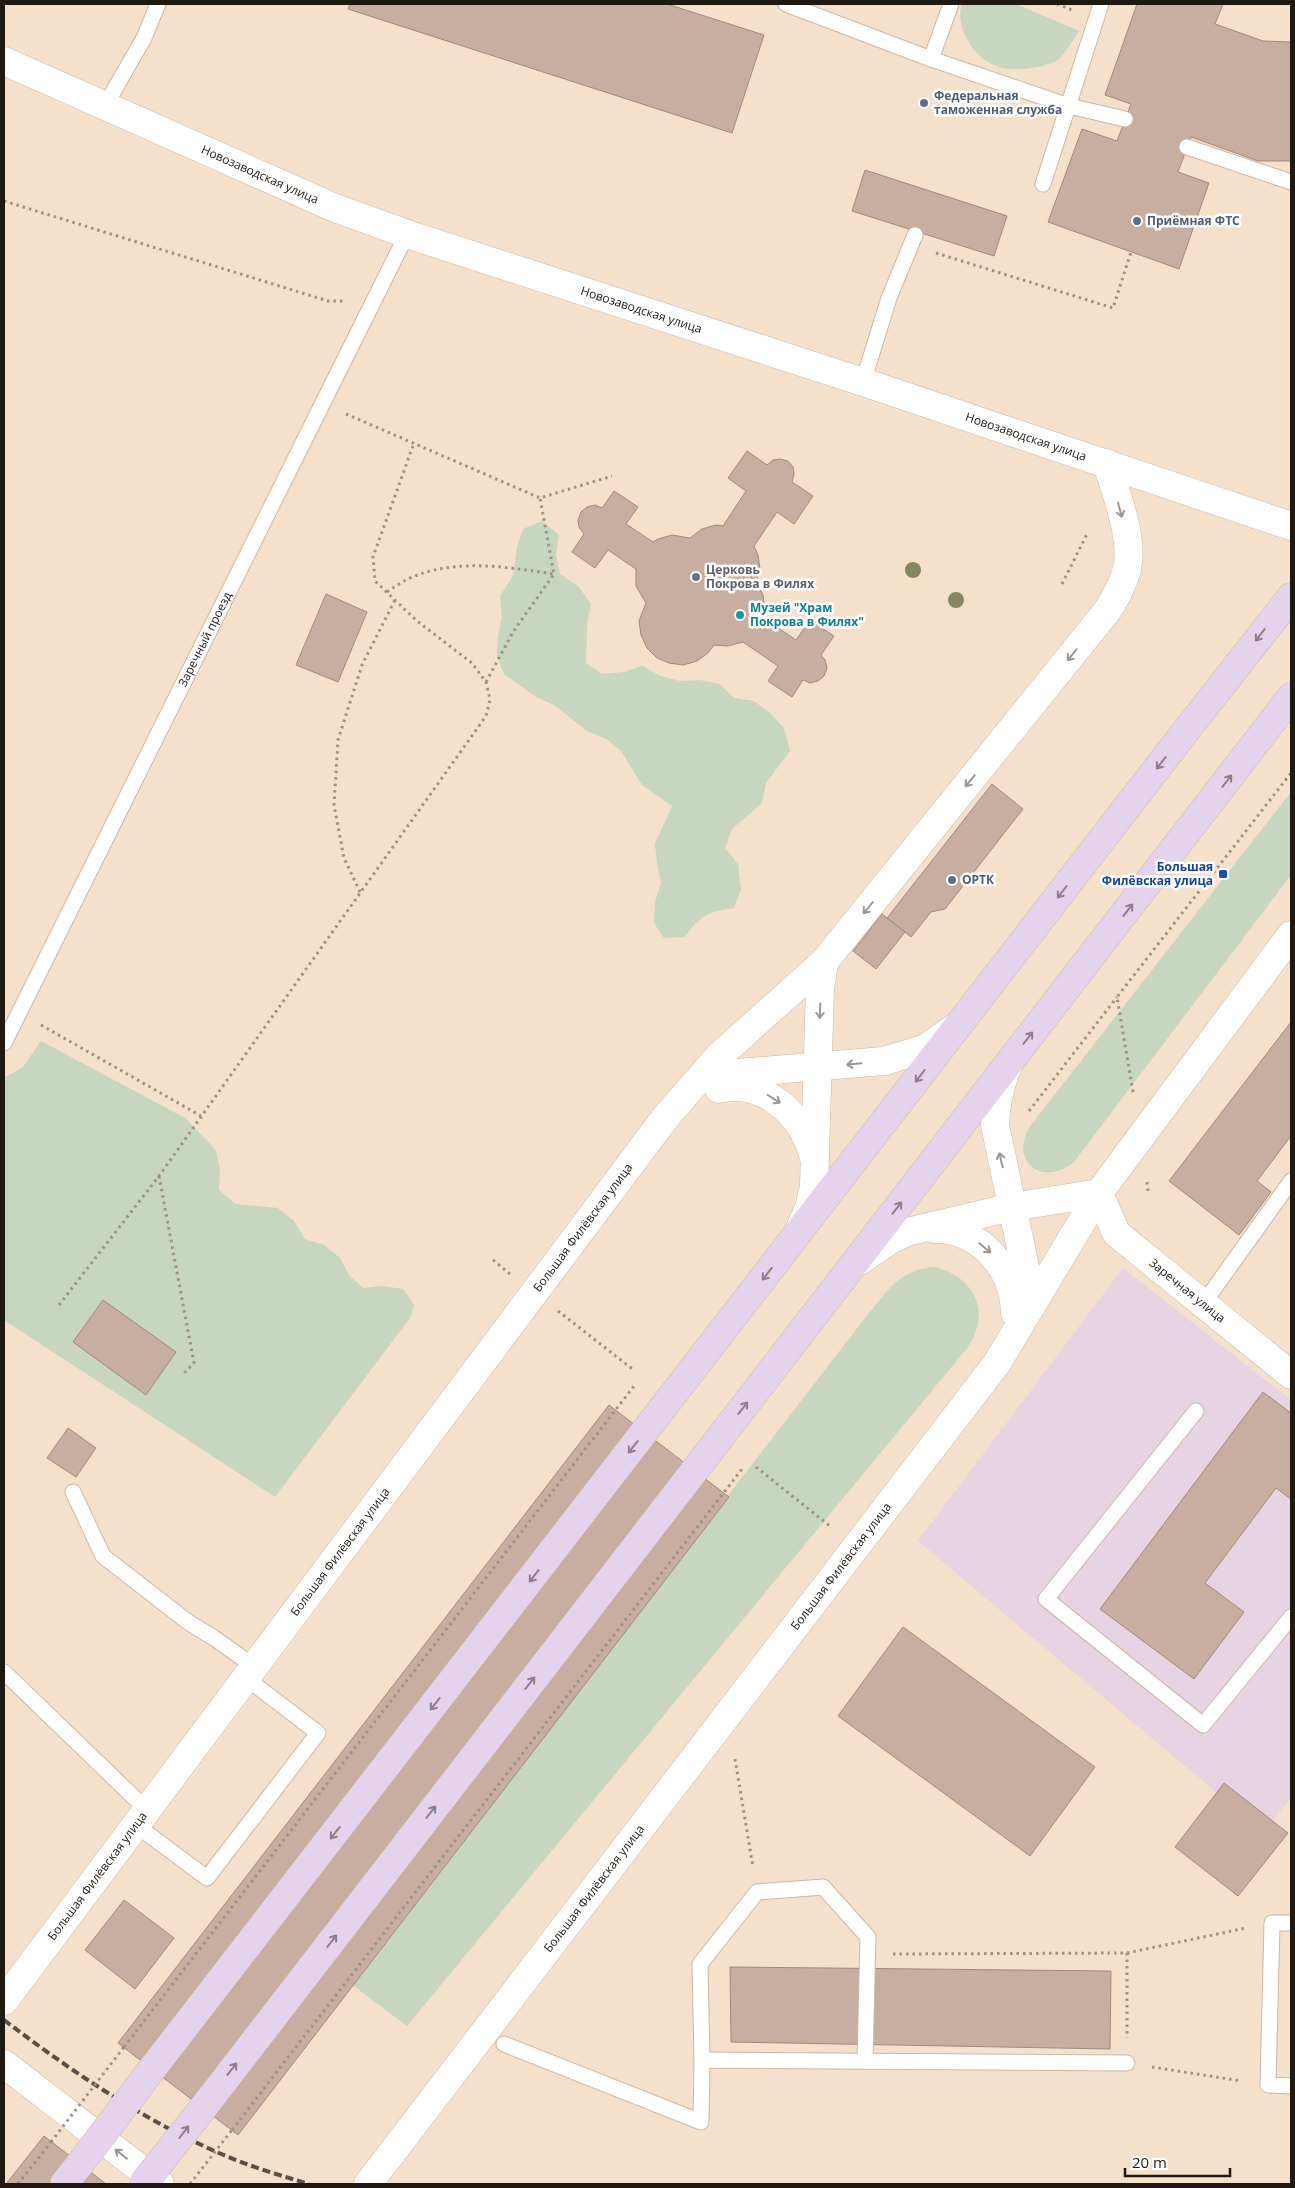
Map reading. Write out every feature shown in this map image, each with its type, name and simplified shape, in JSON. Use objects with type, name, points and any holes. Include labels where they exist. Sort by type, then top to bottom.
[{"type":"main road","points":[[72,2174],[1291,597]]},
{"type":"main road","points":[[144,2184],[1291,698]]},
{"type":"street","name":"Новозаводская улица","points":[[4,61],[335,208],[407,234],[863,382],[1291,526]]},
{"type":"street","name":"Большая Филёвская улица","points":[[4,2001],[665,1118],[719,1056],[824,962],[1107,611],[1120,589],[1127,568],[1128,550],[1125,527],[1107,463]]},
{"type":"street","name":"Большая Филёвская улица","points":[[368,2184],[1006,1350],[1099,1193],[1291,935]]},
{"type":"street","points":[[797,1236],[809,1208],[816,1166],[820,988],[824,962]]},
{"type":"street","points":[[702,1076],[884,1061],[904,1057],[924,1049],[941,1039],[962,1022]]},
{"type":"street","points":[[1011,1060],[1001,1083],[996,1104],[995,1125],[1028,1281],[1029,1302],[1026,1316]]},
{"type":"street","points":[[665,1118],[691,1100],[710,1091],[738,1087],[752,1089],[774,1100],[794,1116],[811,1147],[816,1166]]},
{"type":"street","points":[[846,1275],[858,1262],[892,1239],[907,1232],[1012,1207],[1099,1193]]},
{"type":"street","name":"Заречная улица","points":[[1099,1193],[1116,1234],[1291,1375]]},
{"type":"street","points":[[923,1229],[941,1229],[956,1232],[984,1247],[996,1258],[1012,1287],[1015,1302],[1015,1319],[1006,1350]]},
{"type":"street","points":[[4,2064],[160,2184]]},
{"type":"lane","points":[[105,106],[144,38],[158,4]]},
{"type":"lane","points":[[786,4],[931,59],[1068,106],[1125,119]]},
{"type":"lane","points":[[931,59],[951,4]]},
{"type":"lane","points":[[1043,184],[1101,4]]},
{"type":"lane","points":[[1187,147],[1291,182]]},
{"type":"lane","name":"Заречный проезд","points":[[4,1043],[407,234]]},
{"type":"lane","points":[[863,382],[889,298],[913,240]]},
{"type":"lane","points":[[1203,1304],[1291,1181]]},
{"type":"lane","points":[[1196,1411],[1046,1599],[1203,1725],[1291,1618]]},
{"type":"lane","points":[[4,1672],[142,1818],[207,1878],[318,1733],[251,1672],[103,1556],[73,1492]]},
{"type":"lane","points":[[504,2044],[701,2122],[700,1964],[757,1892],[823,1887],[868,1937],[865,2061]]},
{"type":"lane","points":[[1291,1923],[1272,1923],[1268,2085],[1291,2086]]},
{"type":"lane","points":[[702,2060],[1126,2063]]},
{"type":"path","points":[[4,201],[328,301],[374,301]]},
{"type":"path","points":[[913,240],[1113,308],[1131,252]]},
{"type":"path","points":[[322,404],[540,498],[612,476]]},
{"type":"path","points":[[59,1305],[159,1176],[486,716],[490,700],[486,682],[472,663],[417,620],[375,582],[373,557],[414,443]]},
{"type":"path","points":[[486,682],[514,632],[554,574],[540,498]]},
{"type":"path","points":[[1062,584],[1087,534]]},
{"type":"path","points":[[387,592],[410,578],[447,567],[496,565],[554,574]]},
{"type":"path","points":[[360,892],[344,858],[334,805],[338,740],[362,665],[395,600]]},
{"type":"path","points":[[1024,1118],[1291,773]]},
{"type":"path","points":[[1117,997],[1141,1137],[1148,1191]]},
{"type":"path","points":[[19,1012],[201,1116]]},
{"type":"path","points":[[159,1176],[194,1363],[182,1375]]},
{"type":"path","points":[[554,1320],[566,1305]]},
{"type":"path","points":[[560,1312],[634,1371]]},
{"type":"path","points":[[18,2184],[634,1386]]},
{"type":"path","points":[[756,1467],[835,1530]]},
{"type":"path","points":[[190,2184],[742,1468]]},
{"type":"path","points":[[734,1750],[757,1892]]},
{"type":"path","points":[[868,1954],[1127,1953],[1272,1923]]},
{"type":"path","points":[[1127,1953],[1126,2063],[1268,2085]]},
{"type":"shaded area","points":[[1123,1268],[1291,1400],[1291,1798],[1272,1821],[1217,1793],[918,1541]]},
{"type":"green space","points":[[962,4],[1016,4],[1079,31],[1065,52],[1056,61],[1044,66],[1028,68],[1012,69],[999,67],[982,58],[969,42],[961,23],[960,13]]},
{"type":"green space","points":[[542,521],[559,535],[556,555],[560,574],[579,587],[591,604],[587,624],[586,663],[602,674],[623,672],[643,666],[660,676],[680,681],[700,680],[719,684],[734,698],[754,701],[770,713],[784,728],[790,751],[766,783],[762,803],[732,829],[725,848],[738,864],[741,889],[734,908],[706,915],[696,923],[685,937],[664,938],[654,923],[655,902],[661,883],[655,844],[672,806],[642,785],[621,751],[607,739],[587,731],[554,705],[536,697],[504,674],[497,656],[498,636],[502,617],[500,596],[513,576],[517,547],[523,529]]},
{"type":"green space","points":[[1291,792],[1291,875],[1074,1162],[1062,1169],[1050,1172],[1040,1171],[1032,1167],[1026,1159],[1023,1150],[1025,1138],[1031,1125]]},
{"type":"green space","points":[[41,1041],[185,1118],[216,1150],[220,1171],[219,1190],[235,1204],[278,1208],[294,1221],[305,1239],[324,1245],[340,1258],[349,1275],[363,1288],[382,1286],[403,1289],[414,1305],[410,1318],[275,1497],[4,1320],[4,1078],[23,1067]]},
{"type":"green space","points":[[935,1267],[949,1272],[960,1279],[969,1287],[975,1298],[978,1309],[978,1321],[975,1334],[968,1347],[407,2026],[351,1984],[880,1299],[903,1277],[912,1272]]},
{"type":"building","points":[[350,4],[667,4],[764,35],[732,133],[348,9]]},
{"type":"building","points":[[1137,4],[1223,4],[1215,24],[1263,41],[1291,42],[1291,161],[1258,161],[1191,137],[1178,172],[1209,183],[1179,269],[1048,222],[1082,129],[1117,141],[1131,104],[1105,95]]},
{"type":"building","points":[[865,170],[1007,216],[994,256],[852,211]]},
{"type":"building","name":"Церковь Покрова в Филях","points":[[747,451],[767,465],[773,460],[788,461],[793,467],[792,482],[813,496],[794,524],[777,512],[754,546],[758,555],[760,569],[756,581],[763,595],[765,610],[762,617],[796,640],[810,620],[834,636],[821,655],[825,660],[827,668],[824,676],[818,681],[810,683],[803,680],[792,697],[768,681],[778,666],[743,642],[728,646],[714,645],[708,653],[697,661],[683,665],[669,663],[657,658],[647,648],[641,635],[639,621],[646,603],[636,586],[636,569],[608,550],[595,568],[572,552],[584,534],[579,527],[578,520],[581,512],[587,507],[595,505],[602,508],[614,491],[638,507],[626,524],[653,542],[672,535],[690,538],[702,529],[716,525],[723,526],[746,491],[728,478]]},
{"type":"building","points":[[326,594],[367,612],[338,682],[296,665]]},
{"type":"building","points":[[992,784],[1023,809],[945,909],[931,912],[911,937],[887,918]]},
{"type":"building","points":[[882,914],[905,932],[876,969],[853,951]]},
{"type":"building","points":[[1291,1022],[1291,1136],[1257,1181],[1271,1192],[1239,1235],[1169,1181]]},
{"type":"building","points":[[103,1300],[176,1352],[146,1395],[73,1342]]},
{"type":"building","points":[[1263,1392],[1291,1413],[1291,1499],[1276,1488],[1205,1583],[1244,1612],[1194,1679],[1100,1609]]},
{"type":"building","points":[[609,1405],[729,1497],[238,2135],[118,2043]]},
{"type":"building","points":[[68,1428],[96,1448],[76,1477],[47,1458]]},
{"type":"building","points":[[903,1627],[1095,1767],[1030,1856],[838,1716]]},
{"type":"building","points":[[1224,1783],[1288,1833],[1238,1896],[1175,1847]]},
{"type":"building","points":[[124,1900],[174,1938],[135,1989],[85,1950]]},
{"type":"building","points":[[730,1967],[1111,1971],[1110,2049],[731,2042]]},
{"type":"building","points":[[44,2136],[106,2184],[6,2184]]},
{"type":"railway","points":[[4,2020],[81,2076],[162,2125],[230,2158],[309,2184]]},
{"type":"place","name":"Федеральная таможенная служба","points":[[924,103]]},
{"type":"place","name":"Приёмная ФТС","points":[[1137,221]]},
{"type":"place","name":"Церковь Покрова в Филях","points":[[696,577]]},
{"type":"place","name":"Музей \"Храм Покрова в Филях\"","points":[[740,615]]},
{"type":"place","name":"Большая Филёвская улица","points":[[1223,874]]},
{"type":"place","name":"ОРТК","points":[[952,880]]}]
